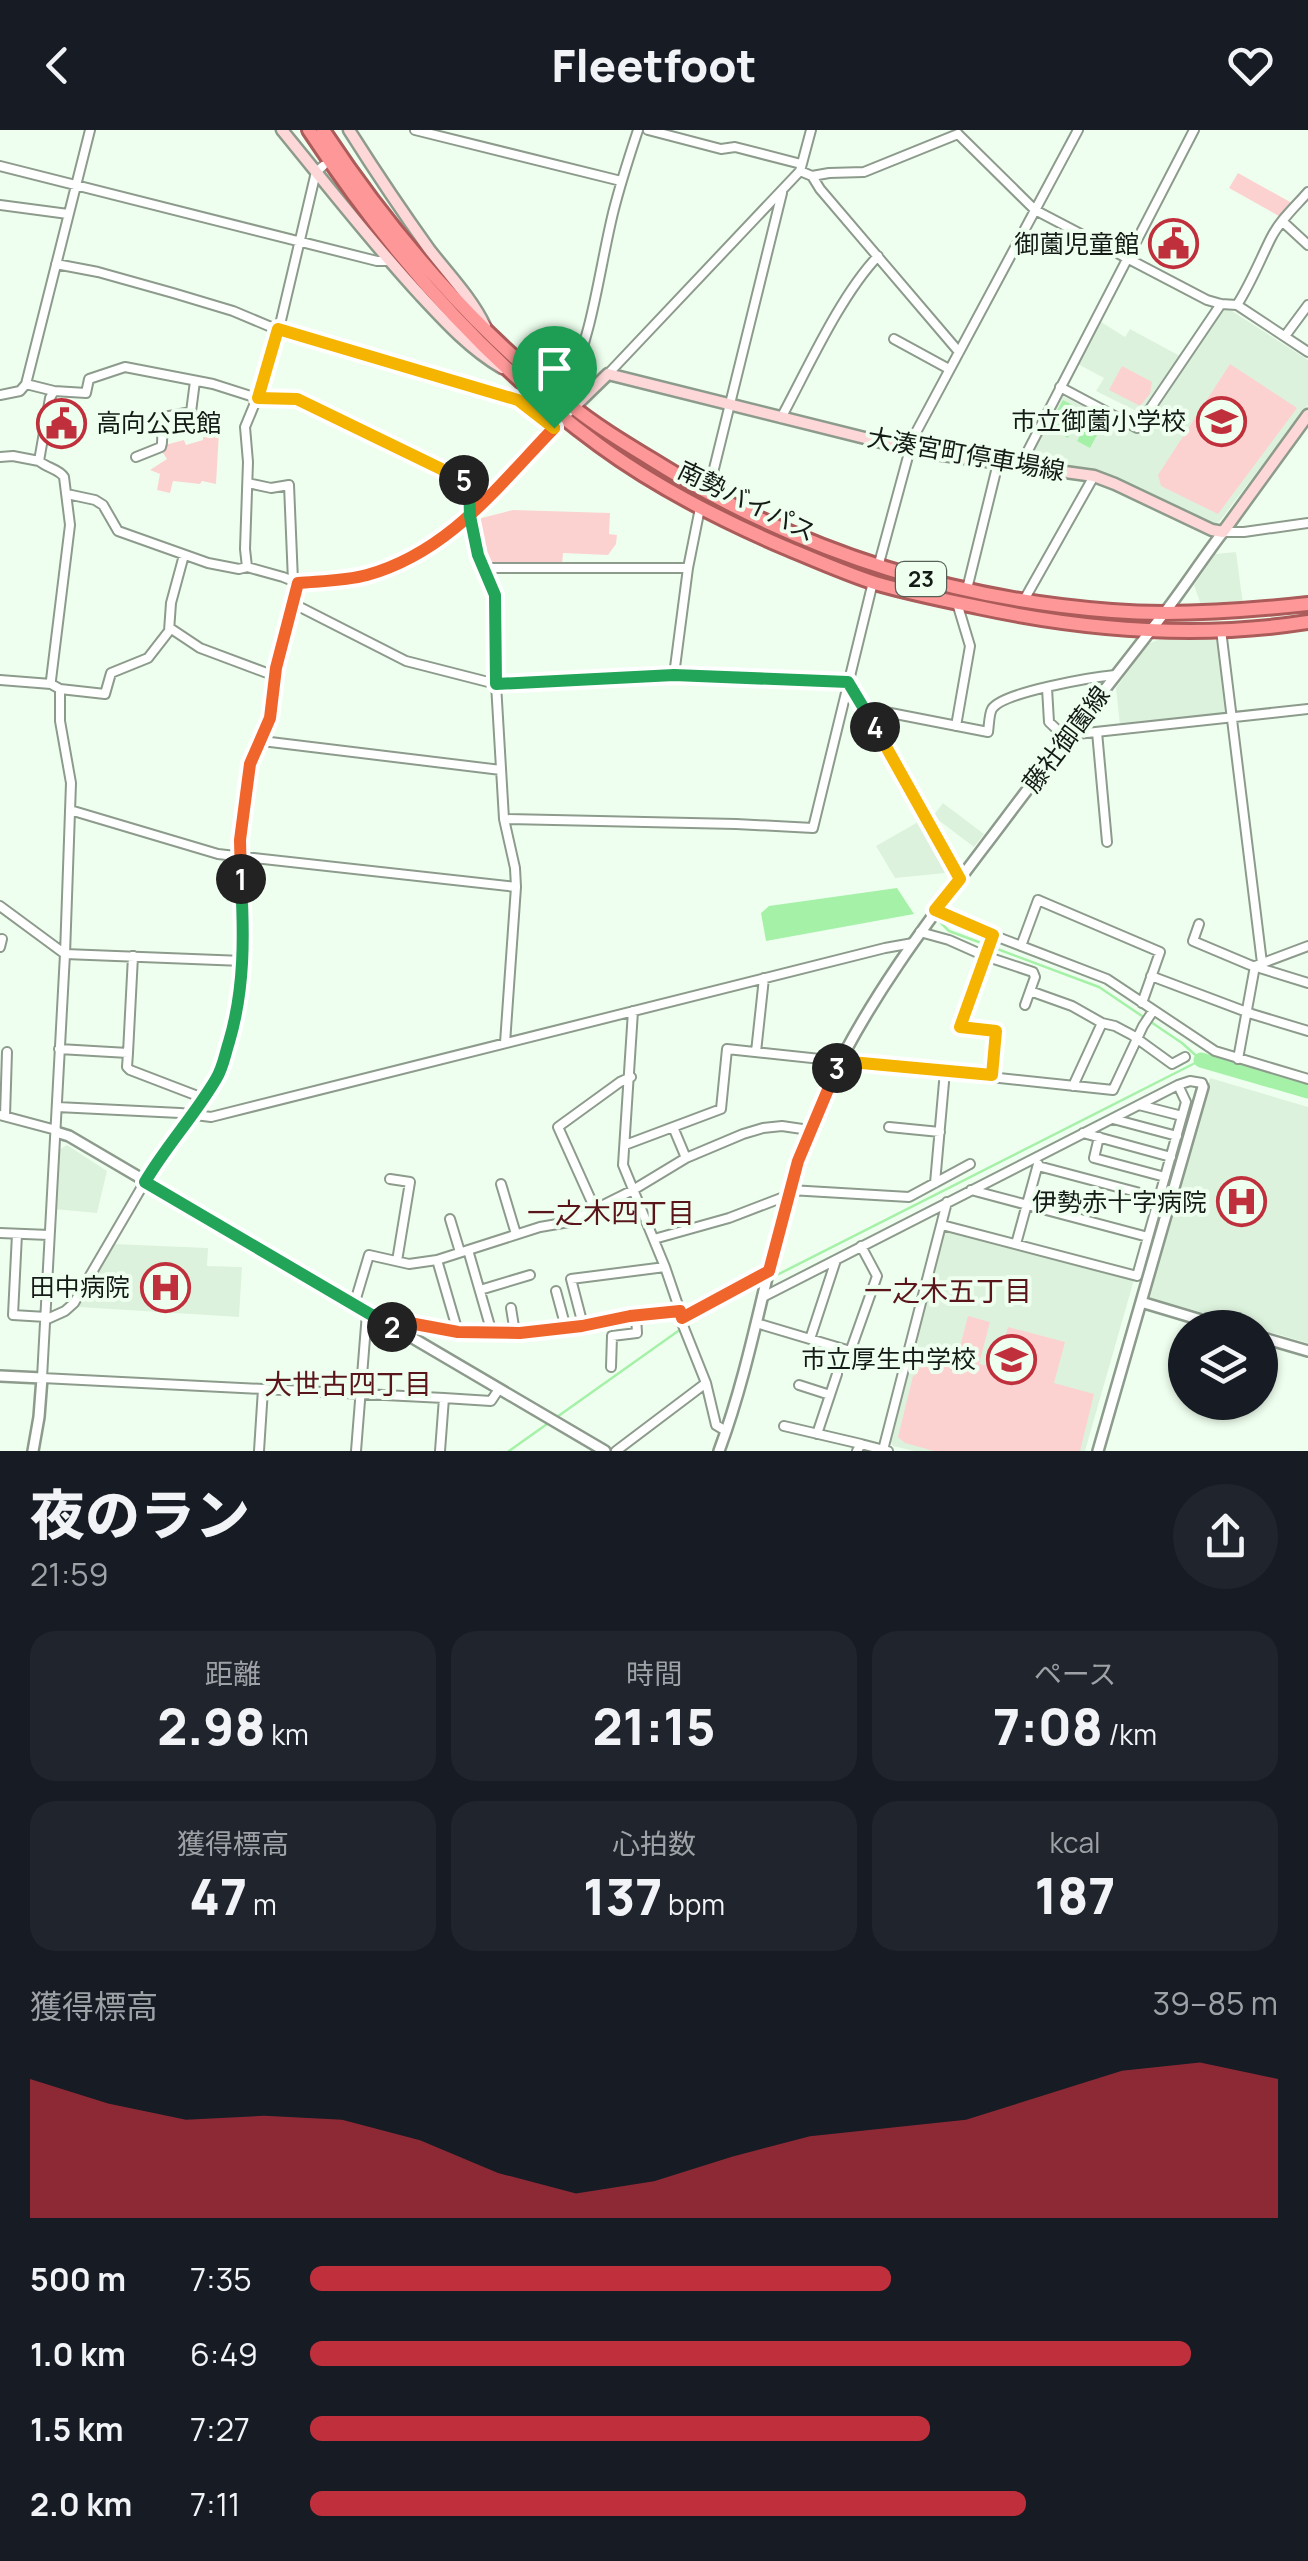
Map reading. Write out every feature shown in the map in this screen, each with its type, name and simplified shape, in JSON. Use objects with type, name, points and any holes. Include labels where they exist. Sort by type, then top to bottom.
[{"type":"highway","name":"南勢バイパス","points":[[309,130],[400,255],[508,370],[629,466],[700,508],[873,582],[1024,617],[1150,630],[1221,630],[1308,622]]},
{"type":"highway","name":"南勢バイパス","points":[[323,130],[441,282],[564,418],[636,450],[708,493],[801,539],[936,583],[1101,610],[1236,611],[1308,604]]},
{"type":"main road","points":[[282,130],[320,169],[388,261],[464,341],[508,370]]},
{"type":"main road","points":[[349,130],[352,145],[475,306],[487,329]]},
{"type":"main road","points":[[564,418],[608,374]]},
{"type":"main road","name":"大湊宮町停車場線","points":[[608,374],[909,449],[1094,476],[1223,532]]},
{"type":"main road","points":[[1223,532],[1308,415]]},
{"type":"street","points":[[0,396],[26,384],[90,130]]},
{"type":"street","points":[[415,130],[622,182]]},
{"type":"street","points":[[568,388],[592,316],[612,215],[638,130]]},
{"type":"street","points":[[648,130],[721,150],[735,147],[800,168],[812,176],[959,352]]},
{"type":"street","points":[[608,374],[784,188],[800,168],[811,130]]},
{"type":"street","points":[[878,567],[909,449],[1078,130]]},
{"type":"street","points":[[1020,466],[1194,130]]},
{"type":"street","points":[[812,176],[864,172],[958,132],[1035,210],[1220,304],[1238,305],[1308,352]]},
{"type":"street","points":[[0,166],[388,261]]},
{"type":"street","points":[[247,567],[245,426],[258,398],[320,169]]},
{"type":"street","points":[[708,493],[784,188]]},
{"type":"street","points":[[1238,305],[1282,221],[1308,192]]},
{"type":"street","points":[[0,205],[68,214]]},
{"type":"street","points":[[1282,221],[1308,245]]},
{"type":"street","points":[[781,418],[843,305],[878,256]]},
{"type":"street","points":[[56,264],[98,272],[233,311],[278,329],[518,400],[564,418],[470,516],[438,542],[409,560],[364,576],[296,582],[247,567],[208,563],[118,531],[104,505],[67,494]]},
{"type":"street","points":[[1060,387],[1137,428],[1220,304]]},
{"type":"street","points":[[1285,336],[1308,305]]},
{"type":"street","points":[[894,339],[949,369]]},
{"type":"street","points":[[26,384],[86,393],[89,379],[125,367],[213,384],[258,398],[297,399],[469,483],[470,516],[483,568],[495,595],[504,819],[515,868],[505,1043]]},
{"type":"street","points":[[136,456],[160,447],[161,423],[167,415],[191,412],[196,381]]},
{"type":"street","points":[[39,462],[54,391]]},
{"type":"street","points":[[0,457],[39,462],[47,469],[61,472],[70,525],[56,687],[71,783],[64,1049],[57,1107],[42,1378],[33,1451]]},
{"type":"street","points":[[967,589],[998,463]]},
{"type":"street","points":[[1024,600],[1094,476]]},
{"type":"street","points":[[17,1234],[13,1315],[45,1318],[65,1311],[74,1303],[160,1156],[219,1075],[238,1007],[243,961],[239,857],[250,764],[270,718],[296,582],[289,485],[271,488],[248,483]]},
{"type":"street","points":[[674,675],[700,508]]},
{"type":"street","points":[[1223,532],[1308,524]]},
{"type":"street","name":"藤社御薗線","points":[[719,1451],[798,1161],[840,1061],[935,910],[1223,532]]},
{"type":"street","points":[[0,680],[105,694],[110,674],[148,658],[170,628],[170,602],[184,555]]},
{"type":"street","points":[[483,568],[688,568]]},
{"type":"street","points":[[504,819],[812,828],[873,582]]},
{"type":"street","points":[[292,603],[406,661],[496,684],[674,675],[848,682]]},
{"type":"street","points":[[956,726],[970,646],[957,603]]},
{"type":"street","points":[[170,628],[200,648],[275,676]]},
{"type":"street","points":[[1221,630],[1258,965],[1238,1058]]},
{"type":"street","points":[[865,708],[988,732],[992,709],[1020,694],[1114,675]]},
{"type":"street","points":[[848,682],[960,879]]},
{"type":"street","points":[[1047,688],[1048,722],[1067,736],[1308,709]]},
{"type":"street","points":[[1098,732],[1107,842]]},
{"type":"street","points":[[262,741],[501,770]]},
{"type":"street","points":[[70,810],[239,857],[516,888]]},
{"type":"street","points":[[1021,946],[1038,900],[1160,952],[1142,1003]]},
{"type":"street","points":[[0,906],[65,954],[243,961]]},
{"type":"street","points":[[935,910],[992,937],[1107,979],[1152,1014],[1215,1051],[1308,1079]]},
{"type":"street","points":[[1199,924],[1193,941],[1308,983]]},
{"type":"street","points":[[920,932],[1033,972],[1035,978],[1025,1005]]},
{"type":"street","points":[[992,937],[960,1027],[996,1031],[992,1075]]},
{"type":"street","points":[[57,1107],[211,1117],[913,943]]},
{"type":"street","points":[[1258,965],[1308,946]]},
{"type":"street","points":[[134,956],[127,1067],[203,1098]]},
{"type":"street","points":[[1151,976],[1308,1031]]},
{"type":"street","points":[[756,1052],[764,978]]},
{"type":"street","points":[[1030,991],[1114,1026],[1172,1064],[1185,1058]]},
{"type":"street","points":[[633,1011],[623,1165],[665,1267],[706,1383],[716,1425],[726,1432]]},
{"type":"street","points":[[624,1146],[721,1109],[727,1049],[1112,1090],[1152,1014]]},
{"type":"street","points":[[1074,1086],[1102,1023]]},
{"type":"street","points":[[64,1049],[128,1053]]},
{"type":"street","points":[[7,1052],[3,1115],[69,1136],[604,1451]]},
{"type":"street","points":[[935,1183],[946,1071]]},
{"type":"street","points":[[595,1209],[558,1127],[630,1077]]},
{"type":"street","points":[[764,1292],[836,1260],[1178,1086],[1193,1081],[1202,1084],[1098,1451]]},
{"type":"street","points":[[942,1225],[1137,1276],[1186,1102],[1178,1086]]},
{"type":"street","points":[[1139,1105],[1182,1116]]},
{"type":"street","points":[[1112,1119],[1176,1136]]},
{"type":"street","points":[[890,1126],[940,1132]]},
{"type":"street","points":[[1135,1147],[1140,1127]]},
{"type":"street","points":[[673,1128],[686,1158]]},
{"type":"street","points":[[354,1305],[369,1255],[415,1264],[438,1260],[516,1234],[568,1222],[686,1158],[763,1128],[809,1130]]},
{"type":"street","points":[[1083,1133],[1171,1156]]},
{"type":"street","points":[[1099,1137],[1094,1158],[1165,1177]]},
{"type":"street","points":[[1016,1244],[1041,1154]]},
{"type":"street","points":[[654,1239],[729,1218],[790,1193],[909,1197],[970,1164]]},
{"type":"street","points":[[1038,1166],[1159,1198]]},
{"type":"street","points":[[390,1178],[410,1182],[397,1261]]},
{"type":"street","points":[[501,1184],[516,1234]]},
{"type":"street","points":[[971,1190],[1148,1237]]},
{"type":"street","points":[[784,1426],[859,1448],[886,1450],[948,1202]]},
{"type":"street","points":[[450,1219],[480,1290],[492,1333]]},
{"type":"street","points":[[0,1233],[49,1235]]},
{"type":"street","points":[[850,1352],[878,1276],[861,1246]]},
{"type":"street","points":[[438,1260],[458,1332]]},
{"type":"street","points":[[810,1340],[836,1260]]},
{"type":"street","points":[[582,1326],[570,1279],[665,1267]]},
{"type":"street","points":[[400,1332],[415,1324],[458,1332],[515,1333],[636,1316],[683,1321],[769,1272]]},
{"type":"street","points":[[480,1290],[530,1275]]},
{"type":"street","points":[[556,1291],[566,1328]]},
{"type":"street","points":[[1141,1302],[1168,1310]]},
{"type":"street","points":[[510,1308],[515,1333]]},
{"type":"street","points":[[356,1451],[368,1313]]},
{"type":"street","points":[[611,1367],[612,1336],[636,1333],[636,1316]]},
{"type":"street","points":[[756,1323],[904,1367]]},
{"type":"street","points":[[1278,1342],[1308,1351]]},
{"type":"street","points":[[817,1434],[837,1374]]},
{"type":"street","points":[[0,1376],[491,1400],[499,1389]]},
{"type":"street","points":[[616,1451],[706,1383]]},
{"type":"street","points":[[798,1385],[830,1394]]},
{"type":"street","points":[[259,1451],[262,1389]]},
{"type":"street","points":[[440,1451],[444,1398]]},
{"type":"shaded area","points":[[1238,173],[1292,203],[1279,216],[1229,188]]},
{"type":"shaded area","name":"市立御薗小学校","points":[[1220,309],[1232,311],[1308,360],[1308,405],[1219,522],[1212,524],[1095,471],[1035,459],[1031,452],[1061,395],[1137,434]]},
{"type":"shaded area","points":[[1098,320],[1125,337],[1130,329],[1180,356],[1142,414],[1096,391],[1104,378],[1076,363]]},
{"type":"shaded area","points":[[1230,364],[1297,408],[1218,514],[1161,486],[1158,475]]},
{"type":"shaded area","points":[[1122,366],[1152,382],[1150,394],[1140,406],[1109,390]]},
{"type":"shaded area","points":[[1063,400],[1082,410],[1068,438],[1048,427]]},
{"type":"shaded area","points":[[1089,419],[1102,426],[1090,448],[1077,441]]},
{"type":"shaded area","points":[[219,432],[216,484],[173,481],[170,493],[157,490],[160,474],[150,470],[167,459],[161,450],[165,445],[184,440],[186,445]]},
{"type":"shaded area","points":[[513,510],[610,513],[609,534],[617,535],[616,544],[608,555],[563,553],[562,565],[487,566],[474,520]]},
{"type":"shaded area","points":[[1236,552],[1243,604],[1201,605],[1194,585],[1215,554]]},
{"type":"shaded area","points":[[1160,639],[1219,640],[1230,714],[1120,726],[1116,688],[1148,644]]},
{"type":"shaded area","points":[[943,803],[984,834],[974,847],[933,816]]},
{"type":"shaded area","points":[[925,818],[956,872],[895,878],[876,846]]},
{"type":"shaded area","points":[[897,888],[914,914],[766,941],[761,913],[769,906]]},
{"type":"shaded area","name":"伊勢赤十字病院","points":[[1210,1078],[1308,1107],[1308,1343],[1278,1334],[1278,1310],[1193,1310],[1148,1297]]},
{"type":"shaded area","points":[[67,1145],[107,1171],[97,1213],[53,1209],[57,1151]]},
{"type":"shaded area","name":"市立厚生中学校","points":[[943,1230],[1134,1280],[1085,1451],[914,1451],[893,1446],[889,1438]]},
{"type":"shaded area","name":"田中病院","points":[[114,1244],[208,1248],[207,1266],[242,1267],[239,1317],[78,1307]]},
{"type":"shaded area","points":[[968,1316],[990,1322],[979,1364],[998,1368],[1008,1327],[1065,1342],[1054,1383],[1094,1394],[1080,1451],[934,1451],[905,1443],[898,1437],[913,1376],[927,1350],[957,1358]]},
{"type":"waterway","points":[[941,923],[949,931],[984,944]]},
{"type":"waterway","points":[[771,1278],[1201,1060],[1099,987],[992,947]]},
{"type":"waterway","points":[[1201,1060],[1308,1091]]},
{"type":"waterway","points":[[688,1324],[764,1282]]},
{"type":"waterway","points":[[509,1451],[681,1329]]},
{"type":"place","name":"御薗児童館","points":[[1174,244]]},
{"type":"place","name":"市立御薗小学校","points":[[1221,421]]},
{"type":"place","name":"高向公民館","points":[[61,423]]},
{"type":"place","name":"伊勢赤十字病院","points":[[1242,1202]]},
{"type":"place","name":"田中病院","points":[[165,1287]]},
{"type":"place","name":"市立厚生中学校","points":[[1011,1359]]},
{"type":"district","name":"一之木四丁目","points":[[611,1213]]},
{"type":"district","name":"一之木五丁目","points":[[948,1291]]},
{"type":"district","name":"大世古四丁目","points":[[348,1384]]},
{"type":"route","points":[[554,428],[470,516],[423,552],[364,576],[298,583],[276,668],[270,718],[250,764],[239,857],[242,980],[232,1032],[219,1075],[145,1182],[400,1332],[415,1324],[458,1332],[512,1334],[630,1316],[680,1311],[682,1318],[693,1314],[769,1271],[798,1161],[840,1061],[992,1075],[996,1031],[960,1027],[993,935],[935,910],[960,879],[848,682],[674,675],[496,684],[495,595],[478,555],[470,516],[469,483],[297,399],[258,398],[258,392],[278,329],[518,400],[554,428]]}]
